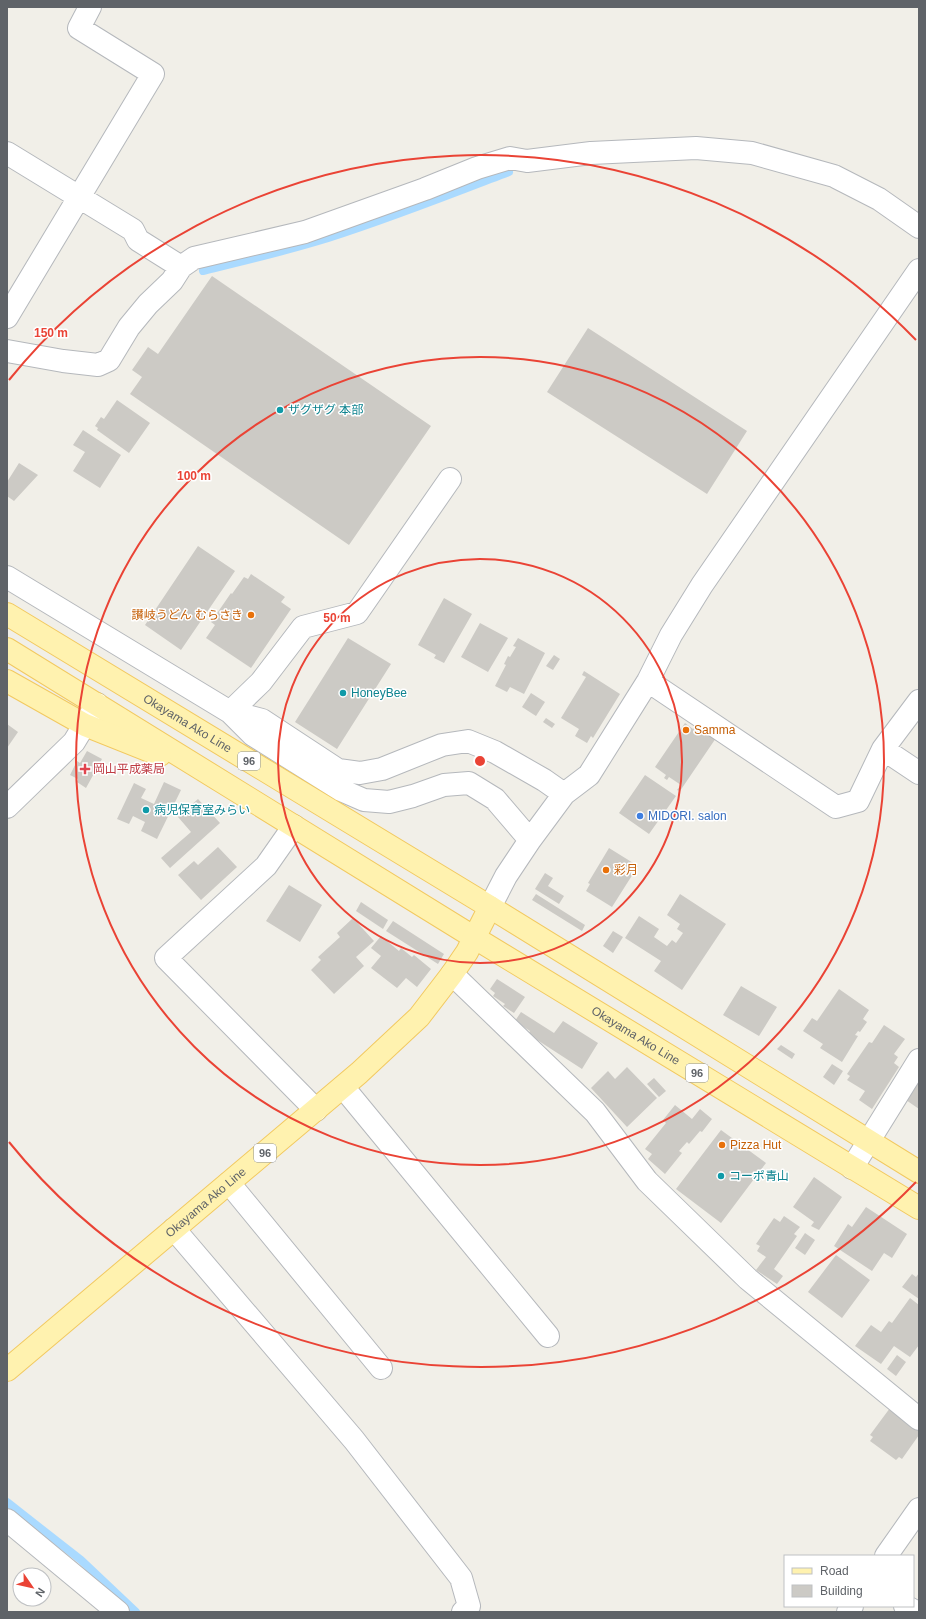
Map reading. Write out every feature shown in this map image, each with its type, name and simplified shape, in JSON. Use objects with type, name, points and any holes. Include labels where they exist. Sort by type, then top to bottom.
[{"type":"main road","name":"Okayama Ako Line","points":[[7,614],[490,907],[919,1172]]},
{"type":"main road","name":"Okayama Ako Line","points":[[7,649],[475,938],[919,1208]]},
{"type":"main road","points":[[7,681],[84,725],[217,778]]},
{"type":"main road","name":"Okayama Ako Line","points":[[7,1370],[343,1087],[419,1017],[452,974],[475,938],[490,907]]},
{"type":"street","points":[[7,317],[153,74],[79,28],[90,7]]},
{"type":"street","points":[[7,351],[62,361],[98,365],[109,360],[129,327],[148,304],[172,280],[181,266],[194,258],[305,232],[425,189],[476,168],[510,158],[527,161],[591,154],[696,148],[752,153],[834,176],[879,199],[919,227]]},
{"type":"street","points":[[7,153],[133,230],[138,240],[181,266]]},
{"type":"street","points":[[490,907],[506,876],[564,794],[589,775],[648,681],[671,635],[702,585],[919,270]]},
{"type":"street","points":[[230,712],[261,682],[303,627],[357,613],[450,479]]},
{"type":"street","points":[[7,577],[230,712],[254,735],[341,790],[364,800],[389,802],[413,796],[444,784],[469,783],[495,799],[530,840]]},
{"type":"street","points":[[648,681],[836,807],[858,801],[883,749],[919,701]]},
{"type":"street","points":[[7,807],[74,742],[97,704]]},
{"type":"street","points":[[230,712],[262,720],[338,770],[360,773],[382,769],[442,745],[468,742],[495,752],[544,780],[564,794]]},
{"type":"street","points":[[883,749],[919,773]]},
{"type":"street","points":[[294,826],[266,866],[166,958],[316,1110]]},
{"type":"street","points":[[452,974],[595,1112],[647,1181],[748,1279],[919,1419]]},
{"type":"street","points":[[852,1168],[870,1142],[919,1060]]},
{"type":"street","points":[[343,1087],[548,1336]]},
{"type":"street","points":[[229,1183],[382,1368]]},
{"type":"street","points":[[174,1229],[354,1440],[461,1578],[469,1606],[463,1612]]},
{"type":"street","points":[[887,1555],[919,1509]]},
{"type":"street","points":[[7,1520],[118,1612]]},
{"type":"street","points":[[907,1607],[916,1612]]},
{"type":"building","name":"ザグザグ 本部","points":[[212,276],[431,426],[349,545],[130,394],[142,377],[132,370],[148,347],[158,354]]},
{"type":"building","points":[[588,328],[747,431],[707,494],[547,392]]},
{"type":"building","points":[[117,400],[150,423],[129,453],[97,430],[98,428],[95,426],[101,417],[104,419]]},
{"type":"building","points":[[83,430],[121,455],[100,488],[73,471],[85,452],[73,445]]},
{"type":"building","points":[[19,463],[38,475],[14,501],[7,496],[7,482]]},
{"type":"building","points":[[198,546],[235,571],[181,650],[145,625]]},
{"type":"building","name":"讃岐うどん むらさき","points":[[251,574],[285,597],[281,602],[291,609],[251,668],[206,638],[215,625],[211,622],[231,593],[232,594],[244,577],[248,579]]},
{"type":"building","points":[[444,598],[472,614],[444,663],[434,658],[436,655],[418,645]]},
{"type":"building","points":[[480,623],[508,638],[488,672],[461,657]]},
{"type":"building","name":"HoneyBee","points":[[348,638],[391,664],[337,749],[295,722]]},
{"type":"building","points":[[518,638],[545,653],[524,694],[510,687],[507,692],[495,686],[506,665],[504,664],[508,656],[510,657],[516,647],[513,646]]},
{"type":"building","points":[[554,655],[560,659],[553,670],[546,666]]},
{"type":"building","points":[[584,671],[620,694],[593,738],[591,736],[587,743],[575,736],[579,729],[561,718],[586,677],[582,675]]},
{"type":"building","points":[[531,693],[545,702],[536,716],[522,707]]},
{"type":"building","points":[[546,718],[555,724],[552,728],[543,722]]},
{"type":"building","points":[[685,723],[693,729],[695,725],[716,738],[680,791],[677,790],[681,785],[669,777],[667,780],[664,778],[666,775],[655,767]]},
{"type":"building","points":[[7,724],[18,732],[7,748]]},
{"type":"building","name":"岡山平成薬局","points":[[87,751],[102,759],[86,788],[77,782],[78,779],[70,775],[77,761],[80,763]]},
{"type":"building","points":[[645,775],[676,796],[649,834],[619,813]]},
{"type":"building","name":"病児保育室みらい","points":[[164,782],[181,790],[157,839],[141,831],[145,822],[133,816],[129,824],[117,819],[134,783],[146,789],[141,798],[154,804]]},
{"type":"building","points":[[198,799],[220,823],[170,868],[161,858],[191,832],[178,817]]},
{"type":"building","points":[[218,847],[237,867],[201,900],[178,875],[194,861],[198,865]]},
{"type":"building","points":[[609,848],[638,866],[612,907],[586,891],[590,884],[588,883]]},
{"type":"building","points":[[545,873],[553,878],[548,886],[564,896],[559,904],[535,889]]},
{"type":"building","points":[[289,885],[322,905],[300,942],[266,921]]},
{"type":"building","points":[[536,894],[585,925],[582,931],[532,900]]},
{"type":"building","points":[[680,894],[726,924],[682,990],[654,971],[661,961],[625,938],[639,916],[659,929],[654,937],[667,946],[672,940],[676,943],[683,933],[677,929],[680,924],[667,915]]},
{"type":"building","points":[[361,902],[388,920],[383,929],[356,911]]},
{"type":"building","points":[[353,918],[374,941],[356,957],[364,966],[334,994],[311,970],[321,960],[318,957],[340,937],[337,933]]},
{"type":"building","points":[[393,921],[444,954],[438,964],[386,931]]},
{"type":"building","points":[[613,931],[623,937],[613,953],[603,946]]},
{"type":"building","points":[[381,936],[399,951],[401,948],[412,957],[414,955],[431,969],[417,987],[406,978],[397,988],[371,968],[381,956],[371,948]]},
{"type":"building","points":[[497,979],[525,997],[514,1013],[503,1006],[505,1004],[493,996],[495,993],[490,989]]},
{"type":"building","points":[[741,986],[777,1007],[759,1036],[723,1015]]},
{"type":"building","points":[[839,989],[869,1010],[863,1019],[867,1022],[860,1032],[858,1031],[855,1035],[858,1036],[842,1062],[820,1048],[823,1044],[803,1031],[812,1018],[817,1021]]},
{"type":"building","points":[[521,1012],[554,1033],[563,1021],[598,1043],[582,1069],[528,1034],[530,1031],[515,1021]]},
{"type":"building","points":[[884,1025],[905,1039],[894,1054],[898,1057],[894,1063],[899,1067],[872,1109],[859,1100],[865,1091],[847,1080],[850,1076],[847,1074],[869,1042],[872,1043]]},
{"type":"building","points":[[781,1045],[795,1054],[792,1059],[777,1049]]},
{"type":"building","points":[[832,1064],[843,1071],[834,1085],[823,1077]]},
{"type":"building","points":[[627,1067],[657,1098],[627,1127],[591,1088],[608,1071],[615,1079]]},
{"type":"building","points":[[654,1078],[666,1091],[659,1097],[647,1084]]},
{"type":"building","points":[[919,1081],[919,1109],[906,1100]]},
{"type":"building","points":[[675,1105],[692,1119],[700,1109],[712,1119],[702,1132],[700,1131],[689,1144],[687,1142],[679,1151],[682,1153],[665,1174],[648,1159],[652,1154],[645,1149],[666,1123],[663,1120]]},
{"type":"building","name":"コーポ青山","points":[[721,1130],[766,1163],[721,1223],[676,1189]]},
{"type":"building","points":[[814,1177],[842,1197],[819,1230],[811,1226],[814,1222],[793,1207]]},
{"type":"building","points":[[866,1207],[907,1234],[892,1258],[884,1253],[872,1271],[834,1246],[848,1224],[852,1227]]},
{"type":"building","points":[[784,1216],[800,1227],[794,1234],[797,1236],[774,1269],[783,1276],[777,1284],[756,1270],[766,1257],[757,1251],[760,1246],[756,1244],[774,1218],[780,1222]]},
{"type":"building","points":[[805,1233],[815,1240],[805,1255],[795,1248]]},
{"type":"building","points":[[836,1255],[870,1280],[842,1318],[808,1292]]},
{"type":"building","points":[[919,1273],[919,1299],[902,1287],[912,1274],[916,1277]]},
{"type":"building","points":[[910,1298],[919,1305],[919,1345],[910,1357],[894,1346],[881,1364],[855,1346],[871,1325],[881,1332],[889,1321],[892,1323]]},
{"type":"building","points":[[897,1355],[906,1362],[896,1376],[887,1369]]},
{"type":"building","points":[[890,1408],[919,1430],[919,1435],[902,1459],[899,1457],[896,1460],[870,1441],[873,1437],[870,1435]]},
{"type":"waterway","points":[[203,271],[287,250],[340,234],[509,172]]},
{"type":"waterway","points":[[7,1502],[81,1560],[136,1612]]},
{"type":"place","name":"ザグザグ 本部","points":[[280,410]]},
{"type":"place","name":"讃岐うどん むらさき","points":[[251,615]]},
{"type":"place","name":"HoneyBee","points":[[343,693]]},
{"type":"place","name":"Samma","points":[[686,730]]},
{"type":"place","name":"岡山平成薬局","points":[[85,769]]},
{"type":"place","name":"病児保育室みらい","points":[[146,810]]},
{"type":"place","name":"MIDORI. salon","points":[[640,816]]},
{"type":"place","name":"彩月","points":[[606,870]]},
{"type":"place","name":"Pizza Hut","points":[[722,1145]]},
{"type":"place","name":"コーポ青山","points":[[721,1176]]}]
